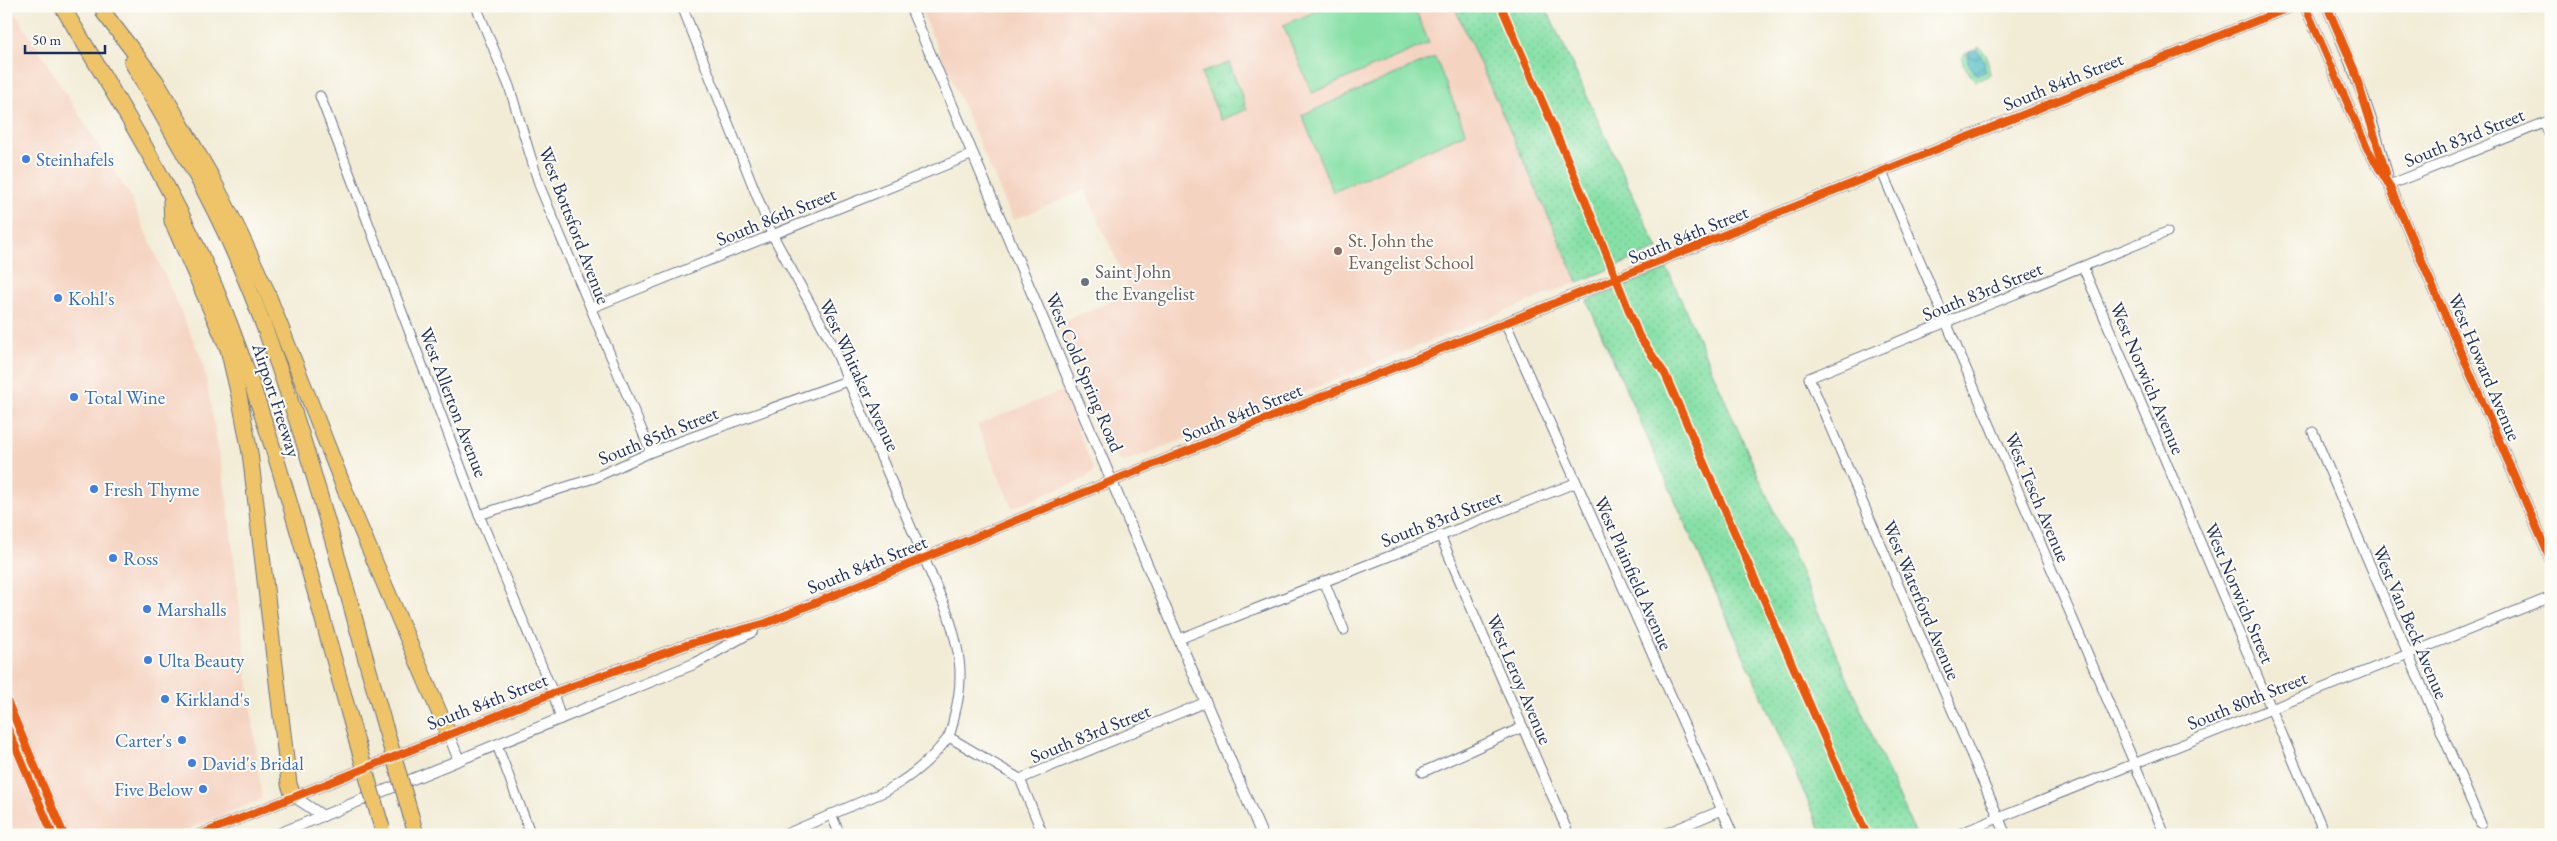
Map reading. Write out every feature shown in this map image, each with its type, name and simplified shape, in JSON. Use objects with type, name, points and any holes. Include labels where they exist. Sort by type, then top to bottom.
[{"type":"highway","name":"Airport Freeway","points":[[62,6],[137,132],[170,193],[203,261],[229,321],[263,418],[382,831]]},
{"type":"highway","name":"Airport Freeway","points":[[102,9],[202,186],[232,247],[256,306],[298,425],[416,835]]},
{"type":"highway","points":[[102,9],[156,81],[212,176],[237,227],[265,288],[354,513],[448,733]]},
{"type":"highway","points":[[170,193],[172,221],[228,349],[240,400],[251,462],[289,784],[293,796]]},
{"type":"street","name":"West Bottsford Avenue","points":[[476,6],[508,86],[540,187],[651,452]]},
{"type":"street","name":"West Whitaker Avenue","points":[[682,6],[772,234],[834,347],[948,614],[959,648],[961,672],[958,705],[949,737]]},
{"type":"street","name":"West Cold Spring Road","points":[[910,6],[1262,835]]},
{"type":"street","name":"South 84th Street","points":[[199,835],[448,733],[553,693],[689,644],[766,623],[1112,481],[2293,6]]},
{"type":"street","name":"West Howard Avenue","points":[[2304,6],[2367,148],[2389,185],[2551,561]]},
{"type":"street","name":"West Howard Avenue","points":[[2327,6],[2354,68],[2379,144],[2389,185]]},
{"type":"street","name":"West Allerton Avenue","points":[[320,96],[480,515],[553,693],[561,719]]},
{"type":"street","name":"South 83rd Street","points":[[2389,185],[2547,121]]},
{"type":"street","points":[[2547,121],[2551,138]]},
{"type":"street","name":"South 86th Street","points":[[591,308],[973,154]]},
{"type":"street","name":"West Tesch Avenue","points":[[1882,172],[2165,835]]},
{"type":"street","name":"South 83rd Street","points":[[1809,378],[2167,232]]},
{"type":"street","name":"West Norwich Avenue","points":[[2083,267],[2183,502]]},
{"type":"street","name":"West Plainfield Avenue","points":[[1506,324],[1733,835]]},
{"type":"street","name":"West Waterford Avenue","points":[[1809,378],[2006,835]]},
{"type":"street","name":"South 85th Street","points":[[480,515],[594,478],[651,452],[847,381]]},
{"type":"street","name":"West Van Beck Avenue","points":[[2313,432],[2406,654],[2481,824]]},
{"type":"street","name":"South 83rd Street","points":[[1180,639],[1575,483]]},
{"type":"street","name":"West Norwich Street","points":[[2183,502],[2325,835]]},
{"type":"street","name":"West Leroy Avenue","points":[[1440,535],[1569,835]]},
{"type":"street","points":[[1324,581],[1344,630]]},
{"type":"street","name":"South 80th Street","points":[[1956,835],[2551,597]]},
{"type":"street","name":"South 84th Street","points":[[276,835],[696,663],[766,623]]},
{"type":"street","points":[[6,698],[64,835]]},
{"type":"street","name":"South 83rd Street","points":[[949,737],[1020,779],[1206,702]]},
{"type":"street","points":[[6,724],[53,835]]},
{"type":"street","points":[[1423,772],[1523,727]]},
{"type":"street","points":[[448,733],[459,760]]},
{"type":"street","points":[[784,835],[886,791],[917,770],[949,737]]},
{"type":"street","points":[[497,745],[531,835]]},
{"type":"street","points":[[1020,779],[1043,835]]},
{"type":"street","points":[[293,796],[323,816]]},
{"type":"street","points":[[1662,835],[1722,810]]},
{"type":"street","points":[[831,814],[840,835]]},
{"type":"shaded area","points":[[6,6],[11,6],[129,194],[203,362],[227,498],[262,799],[175,835],[6,835]]},
{"type":"shaded area","name":"St. John the Evangelist School","points":[[936,6],[1454,6],[1578,282],[1214,428],[1123,462],[1116,458],[1057,324],[1131,293],[1085,190],[1013,220],[922,12]]},
{"type":"shaded area","points":[[1062,391],[1094,470],[1085,479],[1012,508],[977,425]]},
{"type":"green space","points":[[1329,6],[1414,6],[1429,43],[1312,93],[1283,25]]},
{"type":"green space","points":[[1454,6],[1545,6],[1658,249],[1578,282]]},
{"type":"green space","points":[[1980,47],[1987,56],[1990,75],[1976,81],[1963,65],[1962,58],[1965,54]]},
{"type":"green space","points":[[1435,57],[1466,133],[1333,192],[1302,115]]},
{"type":"green space","points":[[1229,63],[1247,109],[1221,120],[1201,73]]},
{"type":"green space","points":[[1667,269],[1916,835],[1823,835],[1587,301]]},
{"type":"water","points":[[1976,49],[1984,60],[1985,72],[1977,75],[1969,65],[1968,53]]},
{"type":"cycle path","points":[[1501,6],[1585,200],[1639,336],[1665,374],[1867,835]]},
{"type":"cycle path","points":[[199,835],[553,693],[689,644],[766,623],[1112,481],[2293,6]]},
{"type":"cycle path","points":[[2305,6],[2367,148],[2389,185],[2551,561]]},
{"type":"cycle path","points":[[2327,6],[2354,69],[2386,173]]},
{"type":"cycle path","points":[[6,698],[64,835]]},
{"type":"cycle path","points":[[6,724],[53,835]]},
{"type":"place","name":"Steinhafels","points":[[26,159]]},
{"type":"place","name":"St. John the Evangelist School","points":[[1338,251]]},
{"type":"place","name":"Saint John the Evangelist","points":[[1085,282]]},
{"type":"place","name":"Kohl's","points":[[58,298]]},
{"type":"place","name":"Total Wine","points":[[74,397]]},
{"type":"place","name":"Fresh Thyme","points":[[94,489]]},
{"type":"place","name":"Ross","points":[[113,558]]},
{"type":"place","name":"Marshalls","points":[[147,609]]},
{"type":"place","name":"Ulta Beauty","points":[[148,660]]},
{"type":"place","name":"Kirkland's","points":[[165,699]]},
{"type":"place","name":"Carter's","points":[[182,740]]},
{"type":"place","name":"David's Bridal","points":[[192,763]]},
{"type":"place","name":"Five Below","points":[[203,789]]}]
